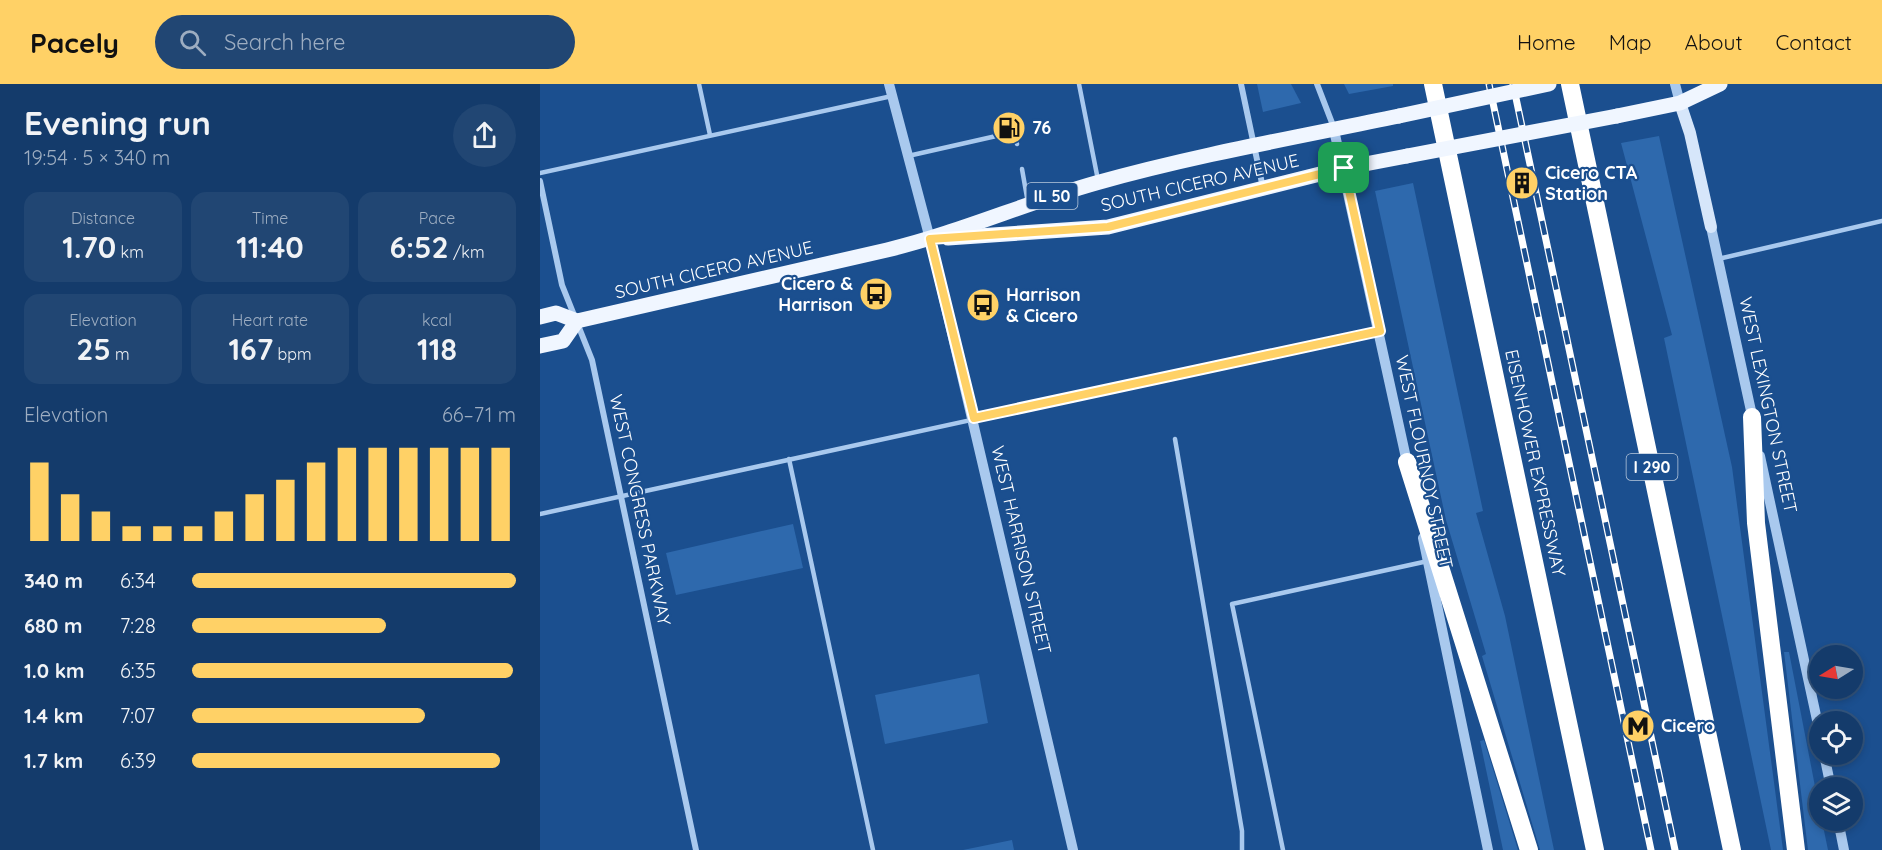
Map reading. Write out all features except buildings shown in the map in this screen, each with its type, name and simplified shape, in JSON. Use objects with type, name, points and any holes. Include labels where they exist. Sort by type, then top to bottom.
[{"type":"highway","name":"EISENHOWER EXPRESSWAY","points":[[1433,84],[1595,850]]},
{"type":"highway","name":"I 290","points":[[1570,84],[1732,850]]},
{"type":"highway","points":[[1752,417],[1756,523],[1796,850]]},
{"type":"highway","points":[[1407,462],[1529,850]]},
{"type":"main road","name":"SOUTH CICERO AVENUE","points":[[540,317],[556,313],[577,321],[930,239],[1029,203],[1099,182],[1254,145],[1549,84]]},
{"type":"main road","name":"SOUTH CICERO AVENUE","points":[[930,239],[1108,227],[1344,168],[1680,103],[1720,84]]},
{"type":"main road","name":"WEST LEXINGTON STREET","points":[[1680,103],[1690,133],[1711,227]]},
{"type":"main road","points":[[540,346],[563,341],[577,321]]},
{"type":"street","name":"WEST HARRISON STREET","points":[[889,84],[974,418],[1073,850]]},
{"type":"street","points":[[1241,84],[1263,188]]},
{"type":"street","name":"WEST FLOURNOY STREET","points":[[1317,84],[1334,130],[1344,168],[1488,850]]},
{"type":"street","name":"WEST LEXINGTON STREET","points":[[1675,84],[1680,103]]},
{"type":"street","name":"WEST CONGRESS PARKWAY","points":[[540,181],[562,285],[592,360],[696,850]]},
{"type":"street","name":"WEST LEXINGTON STREET","points":[[1711,227],[1815,711]]},
{"type":"street","points":[[1840,831],[1844,850]]},
{"type":"lane","points":[[699,84],[710,135]]},
{"type":"lane","points":[[1079,84],[1099,182]]},
{"type":"lane","points":[[540,173],[892,96]]},
{"type":"lane","points":[[908,156],[1014,132],[1017,144]]},
{"type":"lane","points":[[1022,169],[1029,203]]},
{"type":"lane","points":[[1718,259],[1882,222]]},
{"type":"lane","points":[[540,514],[1380,331]]},
{"type":"lane","points":[[1175,439],[1242,831],[1242,850]]},
{"type":"lane","points":[[789,459],[873,850]]},
{"type":"lane","points":[[1284,850],[1232,604],[1428,561]]},
{"type":"shaded area","points":[[1257,84],[1291,84],[1301,103],[1263,112]]},
{"type":"shaded area","points":[[1344,84],[1393,84],[1393,86],[1349,94]]},
{"type":"shaded area","points":[[1659,136],[1732,467],[1783,850],[1771,850],[1664,338],[1672,335],[1621,143]]},
{"type":"shaded area","points":[[1413,183],[1483,511],[1476,513],[1505,616],[1554,850],[1540,850],[1482,656],[1486,654],[1446,520],[1375,191]]},
{"type":"shaded area","points":[[793,524],[803,568],[676,595],[666,553]]},
{"type":"shaded area","points":[[1784,652],[1789,652],[1809,765],[1813,777],[1809,777],[1809,831],[1824,831],[1828,850],[1808,850]]},
{"type":"shaded area","points":[[979,674],[988,723],[885,744],[875,695]]},
{"type":"shaded area","points":[[1484,740],[1518,850],[1503,850],[1480,741]]},
{"type":"shaded area","points":[[1012,840],[1014,850],[963,850]]},
{"type":"railway","points":[[1489,84],[1651,850]]},
{"type":"railway","points":[[1513,84],[1675,850]]},
{"type":"place","name":"76","points":[[1009,128]]},
{"type":"place","name":"Cicero CTA Station","points":[[1522,183]]},
{"type":"place","name":"Cicero & Harrison","points":[[876,294]]},
{"type":"place","name":"Harrison & Cicero","points":[[983,305]]},
{"type":"place","name":"Cicero","points":[[1638,726]]},
{"type":"route","points":[[1344,168],[1380,331],[974,418],[930,239],[1108,227],[1344,168]]}]
